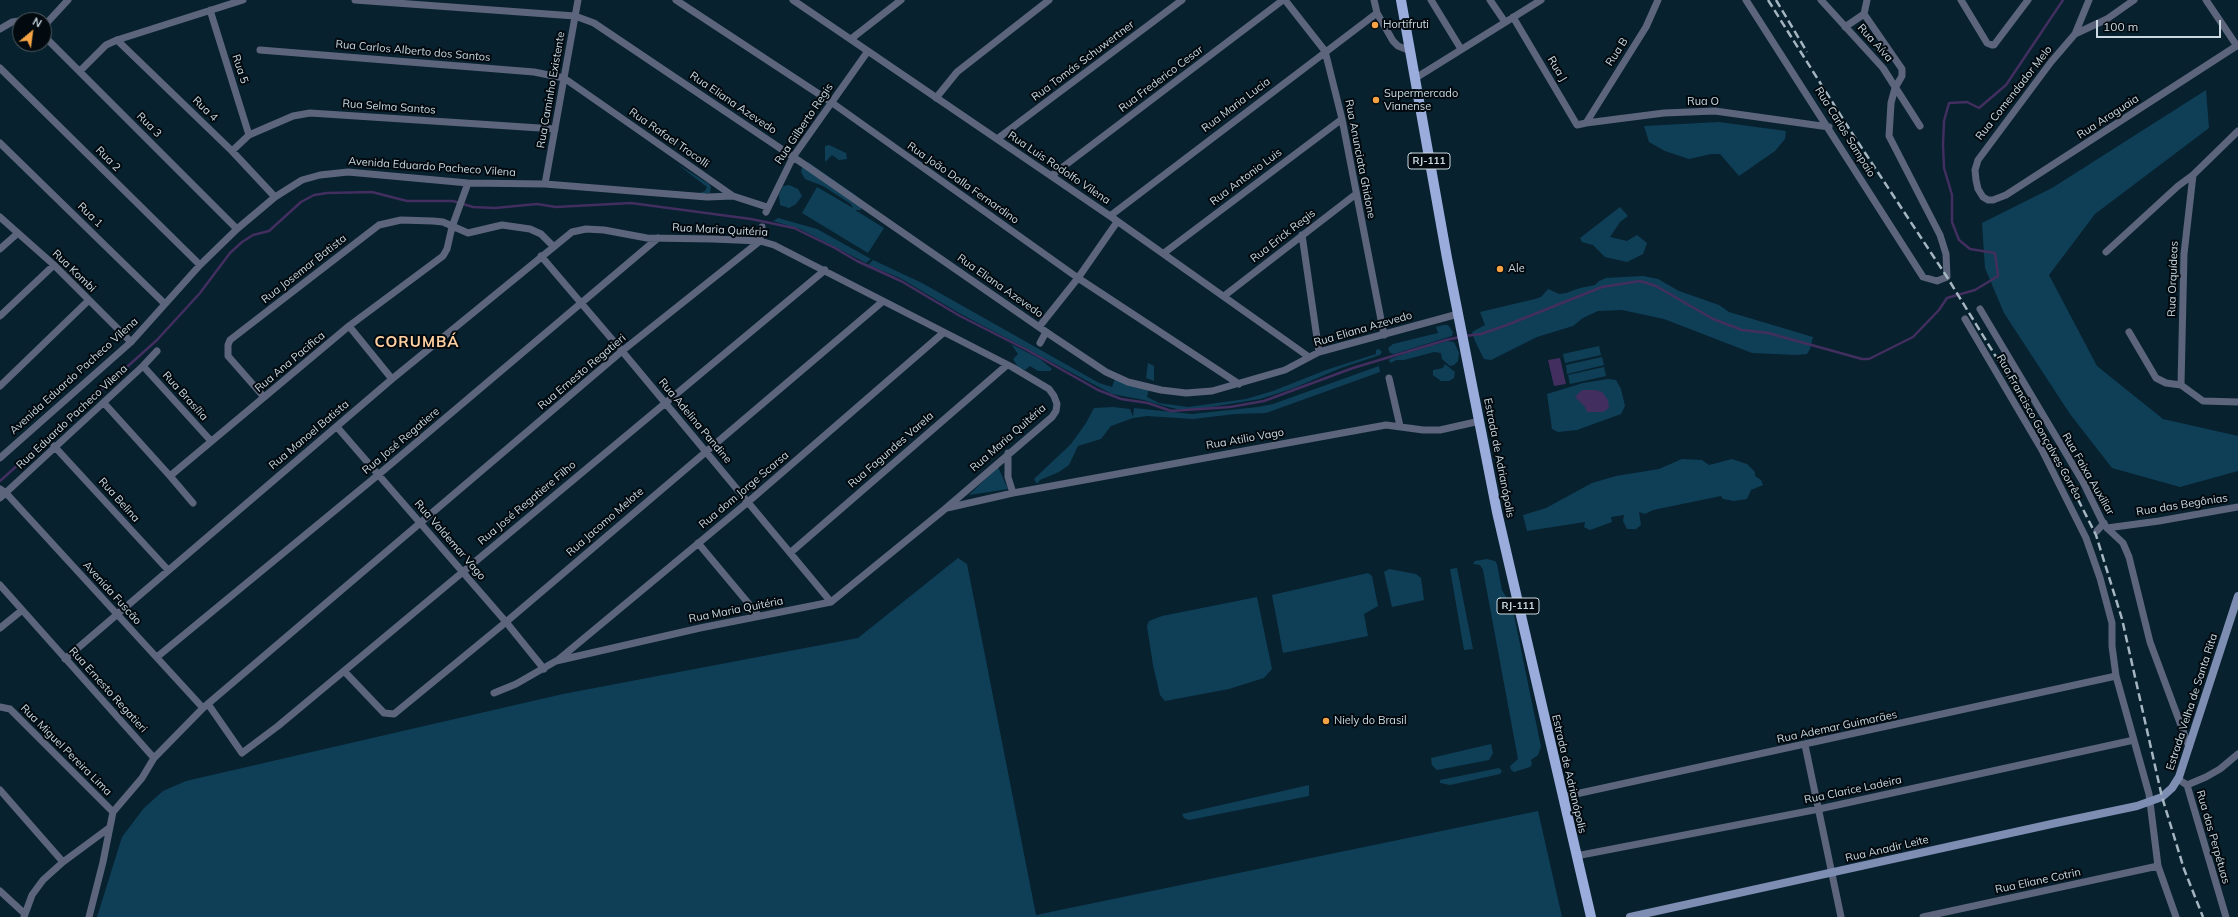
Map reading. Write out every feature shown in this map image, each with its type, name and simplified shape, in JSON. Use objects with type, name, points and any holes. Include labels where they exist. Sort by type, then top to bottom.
[{"type":"main road","name":"Estrada de Adrianópolis","points":[[1401,0],[1408,50],[1497,512],[1590,917]]},
{"type":"main road","name":"Estrada Velha de Santa Rita","points":[[2149,803],[2162,797],[2172,788],[2178,779],[2238,596]]},
{"type":"main road","name":"Rua Anadir Leite","points":[[1630,917],[2149,803]]},
{"type":"street","points":[[52,17],[68,0]]},
{"type":"street","points":[[80,71],[106,45],[116,40],[243,0]]},
{"type":"street","name":"Rua Eliana Azevedo","points":[[355,0],[575,16],[594,23],[793,157],[1046,332],[1106,372],[1128,382],[1162,390],[1186,393],[1212,391],[1285,370],[1319,352],[1459,318]]},
{"type":"street","name":"Rua Caminho Existente","points":[[545,184],[578,0]]},
{"type":"street","name":"Rua João Dalla Fernardino","points":[[676,0],[831,102],[1078,278],[1239,384]]},
{"type":"street","name":"Rua Luis Rodolfo Vilena","points":[[793,0],[1164,253],[1309,357]]},
{"type":"street","points":[[851,40],[900,0]]},
{"type":"street","points":[[936,98],[957,72],[1049,0]]},
{"type":"street","name":"Rua Tomás Schuwertner","points":[[997,139],[1182,0]]},
{"type":"street","name":"Rua Anunciata Ghidone","points":[[1284,0],[1325,51],[1342,119],[1384,335]]},
{"type":"street","name":"Rua Frederico Cesar","points":[[1051,176],[1284,0]]},
{"type":"street","points":[[1374,0],[1377,13],[1393,41],[1400,48],[1408,50]]},
{"type":"street","points":[[1431,0],[1461,49]]},
{"type":"street","points":[[1490,0],[1505,22]]},
{"type":"street","points":[[1414,79],[1541,0]]},
{"type":"street","name":"Rua B","points":[[1586,123],[1646,27],[1658,0]]},
{"type":"street","name":"Rua Carlos Sampaio","points":[[1746,0],[1829,127],[1923,277],[1937,281],[1947,277],[1946,254],[1927,207],[1890,141],[1890,112],[1895,88]]},
{"type":"street","name":"Rua Aíva","points":[[1820,0],[1883,68],[1920,126]]},
{"type":"street","points":[[1845,27],[1864,14],[1867,0]]},
{"type":"street","points":[[1961,0],[1987,43],[1994,45],[2028,0]]},
{"type":"street","name":"Rua Comendador Melo","points":[[1988,200],[1983,197],[1978,189],[1975,170],[1978,160],[2051,62],[2075,34],[2089,0]]},
{"type":"street","points":[[2075,34],[2107,19],[2134,0]]},
{"type":"street","points":[[2206,0],[2238,45]]},
{"type":"street","name":"Rua 5","points":[[210,10],[249,135]]},
{"type":"street","name":"Rua Maria Lucia","points":[[1110,216],[1325,51],[1377,13]]},
{"type":"street","points":[[1864,14],[1902,69],[1902,76],[1895,88]]},
{"type":"street","name":"Rua J","points":[[1513,17],[1577,125],[1586,123]]},
{"type":"street","points":[[0,29],[12,22]]},
{"type":"street","name":"Rua 4","points":[[116,40],[232,151],[275,197]]},
{"type":"street","name":"Rua 3","points":[[52,44],[237,229]]},
{"type":"street","name":"Rua Araguaia","points":[[1988,200],[1993,200],[2006,195],[2093,141],[2238,45]]},
{"type":"street","name":"Rua Carlos Alberto dos Santos","points":[[260,50],[534,72],[564,78]]},
{"type":"street","name":"Rua Gilberto Regis","points":[[766,210],[793,157],[868,52]]},
{"type":"street","name":"Rua 2","points":[[0,68],[200,265]]},
{"type":"street","name":"Rua Rafael Trocolli","points":[[564,78],[733,196],[766,210]]},
{"type":"street","name":"Rua O","points":[[1586,123],[1664,114],[1715,112],[1829,127]]},
{"type":"street","name":"Rua Selma Santos","points":[[232,151],[249,135],[293,116],[310,113],[555,129]]},
{"type":"street","name":"Rua Antonio Luis","points":[[1164,253],[1342,119]]},
{"type":"street","points":[[2106,252],[2178,186],[2193,175],[2238,131]]},
{"type":"street","name":"Rua 1","points":[[0,143],[165,304]]},
{"type":"street","name":"Avenida Eduardo Pacheco Vilena","points":[[0,458],[131,342],[200,265],[237,229],[275,197],[302,180],[320,174],[348,172],[468,183],[545,184],[707,196],[733,196]]},
{"type":"street","name":"Rua Orquídeas","points":[[2181,385],[2184,254],[2193,175]]},
{"type":"street","name":"Rua Ana Pacifica","points":[[170,476],[349,326],[443,256],[450,242],[452,227],[468,183]]},
{"type":"street","name":"Rua Erick Regis","points":[[1224,296],[1356,194]]},
{"type":"street","name":"Rua Kombi","points":[[0,217],[54,265],[131,342]]},
{"type":"street","name":"Rua Josemar Batista","points":[[264,397],[228,356],[228,345],[230,340],[379,225],[401,220],[433,221],[462,232],[473,233],[502,225],[530,229],[545,237],[553,246]]},
{"type":"street","points":[[1039,327],[1078,278],[1117,222]]},
{"type":"street","points":[[760,241],[762,227]]},
{"type":"street","name":"Rua Maria Quitéria","points":[[494,693],[544,669],[556,661],[760,616],[831,602],[945,509],[1008,453],[1052,417],[1056,411],[1057,404],[1049,389],[1007,365],[882,302],[825,270],[774,245],[760,241],[658,238],[604,230],[586,229],[572,232]]},
{"type":"street","name":"Rua Manoel Batista","points":[[65,659],[392,379],[572,232]]},
{"type":"street","points":[[0,249],[18,233]]},
{"type":"street","points":[[1302,235],[1319,352]]},
{"type":"street","name":"Rua José Regatiere","points":[[157,657],[582,304],[658,238]]},
{"type":"street","name":"Rua Ernesto Regatieri","points":[[421,524],[622,351],[760,241]]},
{"type":"street","name":"Rua Adelina Pandine","points":[[541,256],[665,402],[831,602]]},
{"type":"street","points":[[0,316],[54,265]]},
{"type":"street","name":"Rua José Regatiere Filho","points":[[242,753],[344,671],[462,571],[825,270]]},
{"type":"street","points":[[0,386],[89,300]]},
{"type":"street","name":"Rua Jacomo Melote","points":[[344,671],[384,713],[394,714],[506,622],[705,451],[882,302]]},
{"type":"street","name":"Rua Faixa Auxiliar","points":[[1980,309],[2082,482],[2105,526],[2123,542],[2129,557],[2150,642],[2189,747]]},
{"type":"street","name":"Rua Francisco Gonçalves Corrêa","points":[[1965,319],[2042,450],[2086,538],[2107,602],[2112,623],[2112,646],[2116,676],[2149,794],[2158,866],[2176,917]]},
{"type":"street","points":[[349,326],[392,379]]},
{"type":"street","points":[[1040,343],[1046,332]]},
{"type":"street","points":[[2129,332],[2156,378],[2166,383],[2181,385],[2203,401],[2238,402]]},
{"type":"street","name":"Rua dom Jorge Scarsa","points":[[556,661],[748,502],[943,333]]},
{"type":"street","name":"Rua Eduardo Pacheco Vilena","points":[[0,498],[2,490],[104,403],[157,351]]},
{"type":"street","name":"Rua Fagundes Varela","points":[[790,553],[1007,365]]},
{"type":"street","name":"Rua Brasília","points":[[143,366],[211,441]]},
{"type":"street","points":[[1389,378],[1400,426]]},
{"type":"street","points":[[104,403],[193,503]]},
{"type":"street","name":"Rua Atilio Vago","points":[[945,509],[1013,493],[1386,425],[1423,430],[1440,430],[1480,421]]},
{"type":"street","name":"Rua Valdemar Vago","points":[[337,427],[506,622],[544,669]]},
{"type":"street","name":"Rua Belina","points":[[54,446],[168,570]]},
{"type":"street","points":[[1008,453],[1008,477],[1013,493]]},
{"type":"street","name":"Avenida Fuscão","points":[[2,490],[157,657],[206,706],[242,753]]},
{"type":"street","name":"Rua das Begônias","points":[[2105,526],[2159,521],[2238,507]]},
{"type":"street","points":[[88,917],[103,862],[108,828],[113,812],[142,778],[154,758],[206,706],[421,524]]},
{"type":"street","points":[[2097,531],[2105,526]]},
{"type":"street","points":[[698,543],[760,616]]},
{"type":"street","name":"Rua Ernesto Regatieri","points":[[0,585],[154,758]]},
{"type":"street","points":[[0,628],[22,611]]},
{"type":"street","name":"Rua Ademar Guimarães","points":[[1562,797],[2116,676]]},
{"type":"street","name":"Rua Miguel Pereira Lima","points":[[1,706],[10,709],[113,812]]},
{"type":"street","name":"Rua Clarice Ladeira","points":[[1576,856],[1819,809],[2134,740]]},
{"type":"street","points":[[1805,745],[1841,917]]},
{"type":"street","points":[[2178,779],[2187,785],[2220,769],[2238,754]]},
{"type":"street","name":"Rua das Perpétuas","points":[[2187,785],[2226,917]]},
{"type":"street","points":[[0,790],[63,862]]},
{"type":"street","points":[[0,891],[24,916],[36,890],[44,880],[63,862],[108,828]]},
{"type":"street","name":"Rua Eliane Cotrin","points":[[1923,917],[2158,866]]},
{"type":"shaded area","points":[[2206,90],[2209,128],[2095,214],[2049,275],[2097,366],[2163,419],[2238,436],[2238,471],[2180,487],[2112,468],[2070,414],[2004,313],[1985,268],[1982,223],[2052,188]]},
{"type":"shaded area","points":[[1719,122],[1786,131],[1785,139],[1775,151],[1739,176],[1720,154],[1711,154],[1689,159],[1665,151],[1649,142],[1644,126]]},
{"type":"shaded area","points":[[829,145],[846,153],[847,159],[839,160],[832,155],[825,162],[825,146]]},
{"type":"shaded area","points":[[808,162],[860,199],[861,210],[855,210],[884,228],[868,253],[802,213],[817,187],[853,208],[851,204],[823,186],[805,179],[801,172],[802,167]]},
{"type":"shaded area","points":[[677,164],[709,184],[711,187],[710,193],[700,193],[705,191],[707,187]]},
{"type":"shaded area","points":[[789,185],[798,189],[802,196],[796,204],[789,208],[780,205],[779,195],[783,186]]},
{"type":"shaded area","points":[[1620,207],[1628,216],[1620,222],[1610,237],[1627,241],[1637,235],[1647,243],[1643,254],[1627,262],[1605,257],[1593,245],[1582,242],[1580,238]]},
{"type":"shaded area","points":[[778,218],[817,229],[871,259],[866,263],[800,229],[773,221]]},
{"type":"shaded area","points":[[873,260],[922,283],[1099,383],[1112,387],[1115,378],[1149,389],[1147,397],[1159,403],[1188,407],[1246,399],[1273,391],[1326,370],[1376,354],[1376,350],[1379,349],[1382,352],[1380,355],[1341,368],[1294,388],[1260,399],[1199,409],[1181,410],[1144,400],[1112,394],[959,313],[900,278],[868,265]]},
{"type":"shaded area","points":[[1643,276],[1658,279],[1679,291],[1719,305],[1729,312],[1813,337],[1810,349],[1807,354],[1797,355],[1752,353],[1664,319],[1622,310],[1598,311],[1583,318],[1573,326],[1537,337],[1491,360],[1484,359],[1475,341],[1472,332],[1485,325],[1480,312],[1541,297],[1548,289],[1559,294],[1595,285],[1599,281],[1606,278]]},
{"type":"shaded area","points":[[1448,325],[1453,332],[1452,336],[1394,354],[1390,353],[1388,348],[1393,344],[1438,333],[1436,327]]},
{"type":"shaded area","points":[[1447,341],[1454,342],[1459,353],[1458,361],[1454,365],[1450,366],[1442,359],[1441,353],[1434,352],[1404,360],[1396,360],[1391,363],[1389,361],[1390,359],[1409,352]]},
{"type":"shaded area","points":[[1011,344],[1040,359],[1052,369],[1050,371],[1038,371],[1030,366],[1025,370],[1018,367],[1013,359],[1018,354]]},
{"type":"shaded area","points":[[1599,346],[1601,355],[1565,363],[1563,354]]},
{"type":"shaded area","points":[[1602,357],[1604,365],[1567,374],[1566,365]]},
{"type":"shaded area","points":[[1560,358],[1566,384],[1554,386],[1548,360]]},
{"type":"shaded area","points":[[1148,363],[1154,366],[1154,381],[1146,378]]},
{"type":"shaded area","points":[[1445,364],[1455,372],[1454,378],[1449,381],[1441,381],[1433,375],[1433,370],[1443,368]]},
{"type":"shaded area","points":[[1379,366],[1380,372],[1266,413],[1235,414],[1193,419],[1147,416],[1133,418],[1111,426],[1101,439],[1078,446],[1069,465],[1059,472],[1040,480],[1037,484],[1034,479],[1071,444],[1086,423],[1094,408],[1113,407],[1130,409],[1133,417],[1134,408],[1192,414],[1258,407],[1273,404]]},
{"type":"shaded area","points":[[1604,367],[1606,376],[1570,384],[1568,375]]},
{"type":"shaded area","points":[[1608,379],[1616,380],[1621,389],[1625,406],[1621,414],[1577,430],[1558,432],[1552,429],[1547,394],[1583,383]]},
{"type":"shaded area","points":[[1582,390],[1595,390],[1602,392],[1608,400],[1609,408],[1603,412],[1587,412],[1585,407],[1575,397]]},
{"type":"shaded area","points":[[1682,459],[1702,460],[1709,465],[1732,459],[1747,464],[1755,472],[1755,476],[1761,480],[1763,485],[1751,490],[1747,499],[1734,501],[1723,499],[1721,496],[1653,510],[1645,514],[1639,512],[1641,525],[1636,529],[1627,529],[1623,521],[1624,515],[1611,517],[1612,522],[1590,530],[1584,527],[1585,522],[1527,531],[1523,515],[1546,508],[1592,483],[1616,476],[1659,469]]},
{"type":"shaded area","points":[[998,467],[1008,489],[969,495]]},
{"type":"shaded area","points":[[958,558],[967,564],[1036,915],[1538,811],[1562,917],[97,917],[122,837],[144,808],[163,791],[186,781],[563,694],[858,638]]},
{"type":"shaded area","points":[[1487,559],[1495,561],[1497,564],[1502,590],[1512,607],[1541,747],[1538,755],[1531,760],[1532,764],[1530,767],[1514,772],[1511,770],[1510,766],[1518,759],[1483,570],[1480,565],[1473,564],[1475,561]]},
{"type":"shaded area","points":[[1457,568],[1473,649],[1464,650],[1450,569]]},
{"type":"shaded area","points":[[1389,569],[1416,574],[1421,578],[1424,600],[1392,607],[1384,572]]},
{"type":"shaded area","points":[[1368,573],[1372,576],[1378,606],[1364,614],[1368,636],[1283,653],[1272,595]]},
{"type":"shaded area","points":[[1257,597],[1272,669],[1264,678],[1229,689],[1165,701],[1160,695],[1153,665],[1147,626],[1149,621],[1162,616]]},
{"type":"shaded area","points":[[1491,744],[1493,753],[1489,760],[1437,770],[1432,765],[1431,758]]},
{"type":"shaded area","points":[[1499,768],[1502,771],[1500,774],[1450,785],[1440,783],[1440,780]]},
{"type":"shaded area","points":[[1309,785],[1309,796],[1189,820],[1184,818],[1182,814]]},
{"type":"waterway","points":[[1465,336],[1481,334],[1507,325],[1602,287],[1640,281],[1656,286],[1713,319],[1742,330],[1768,333],[1862,359],[1869,359],[1913,337],[1939,310],[1947,298],[1975,290],[1998,276],[1995,253],[1970,249],[1959,240],[1952,222],[1952,195],[1944,168],[1943,145],[1944,121],[1949,103],[1967,102],[1979,108],[2006,85],[2063,0]]},
{"type":"waterway","points":[[0,481],[157,340],[200,293],[230,253],[242,242],[253,235],[269,231],[301,202],[314,195],[327,193],[372,192],[407,201],[453,201],[473,207],[495,208],[537,204],[556,207],[631,203],[751,219],[794,228],[835,248],[857,261],[901,281],[960,316],[1027,350],[1098,390],[1121,399],[1148,403],[1171,411],[1230,407],[1264,401],[1353,368],[1460,337]]},
{"type":"railway","points":[[1768,0],[1848,127],[1947,277],[2052,448],[2096,535],[2122,619],[2162,797],[2184,869],[2203,917]]},
{"type":"railway","points":[[1776,0],[1807,52]]},
{"type":"place","name":"Hortifruti","points":[[1375,25]]},
{"type":"place","name":"Supermercado Vianense","points":[[1376,100]]},
{"type":"place","name":"Ale","points":[[1500,269]]},
{"type":"place","name":"Niely do Brasil","points":[[1326,721]]},
{"type":"district","name":"CORUMBÁ","points":[[417,342]]}]
